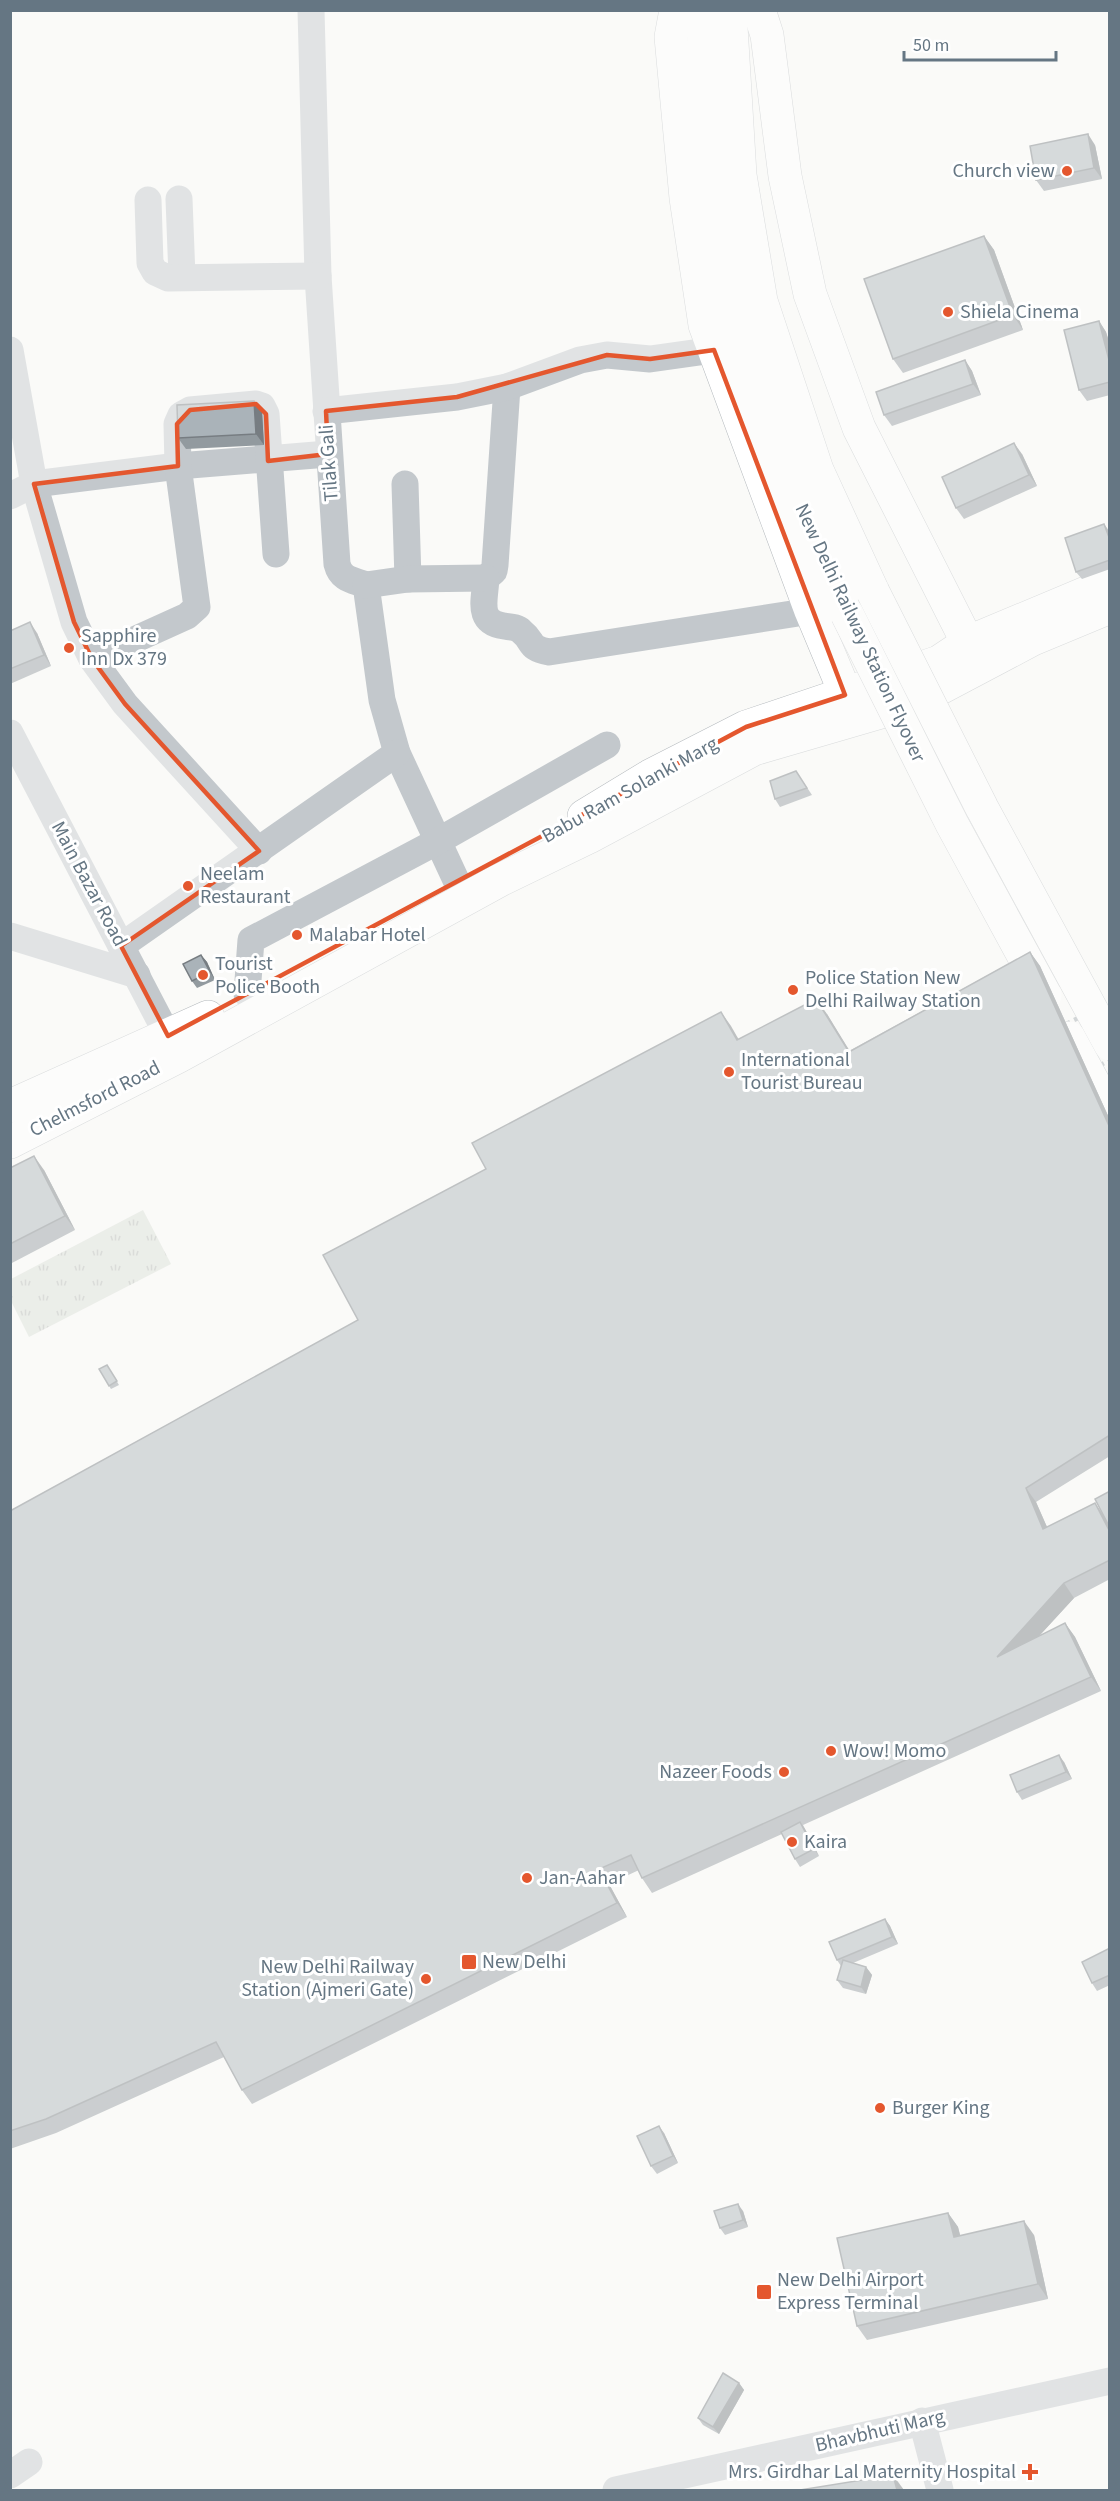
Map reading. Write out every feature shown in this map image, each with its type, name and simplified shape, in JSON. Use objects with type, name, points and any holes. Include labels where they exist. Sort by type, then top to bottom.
[{"type":"main road","points":[[676,10],[671,37],[686,198],[705,325],[811,611],[850,707]]},
{"type":"main road","name":"New Delhi Railway Station Flyover","points":[[702,10],[712,181],[732,301],[759,394],[792,486],[847,614],[952,824],[1110,1113]]},
{"type":"main road","name":"New Delhi Railway Station Flyover","points":[[729,10],[740,175],[761,301],[817,470],[873,592],[982,808],[1110,1044]]},
{"type":"main road","points":[[759,10],[767,35],[785,176],[810,294],[859,428],[974,654]]},
{"type":"main road","name":"Babu Ram Solanki Marg","points":[[974,654],[1110,583]]},
{"type":"main road","name":"Babu Ram Solanki Marg","points":[[173,1046],[589,837],[754,749],[850,707],[939,662],[1033,639],[1110,607]]},
{"type":"main road","name":"Babu Ram Solanki Marg","points":[[173,1046],[247,994],[456,880],[579,819],[650,776],[746,727],[850,707]]},
{"type":"main road","name":"Chelmsford Road","points":[[10,1106],[173,1046]]},
{"type":"main road","name":"Chelmsford Road","points":[[10,1142],[173,1046]]},
{"type":"street","name":"Tilak Gali","points":[[311,10],[318,276],[328,454],[339,572],[345,579],[366,585]]},
{"type":"street","points":[[180,199],[182,277]]},
{"type":"street","points":[[148,200],[150,262],[155,272],[168,278],[318,276]]},
{"type":"street","points":[[10,350],[22,490],[74,622],[92,659],[125,704],[259,851]]},
{"type":"street","points":[[326,411],[457,397],[507,387],[580,360],[607,355],[650,358],[714,350]]},
{"type":"street","points":[[456,880],[397,753],[382,700],[366,585],[408,579],[486,578],[494,572],[507,387]]},
{"type":"street","points":[[92,659],[187,616],[197,607],[178,466],[177,424],[181,415],[190,410],[255,404],[262,406],[266,414],[276,554]]},
{"type":"street","points":[[22,490],[178,466],[268,461],[328,454]]},
{"type":"street","points":[[405,484],[408,579]]},
{"type":"street","points":[[486,578],[487,620],[492,625],[517,628],[523,632],[530,645],[536,650],[549,652],[811,611]]},
{"type":"street","name":"Main Bazar Road","points":[[10,733],[173,1046]]},
{"type":"street","points":[[247,994],[251,940],[438,841],[607,745]]},
{"type":"street","points":[[121,946],[397,753]]},
{"type":"street","points":[[10,936],[137,975]]},
{"type":"street","name":"Bhavbhuti Marg","points":[[616,2490],[1110,2381]]},
{"type":"street","points":[[922,2421],[940,2490]]},
{"type":"highlighted area","points":[[714,350],[845,695],[746,727],[168,1036],[121,946],[259,851],[125,704],[92,659],[74,622],[34,484],[178,466],[177,424],[190,410],[256,404],[266,414],[268,461],[328,454],[326,411],[457,397],[607,355],[650,359]]},
{"type":"green space","points":[[143,1210],[171,1264],[29,1337],[11,1301],[11,1279]]},
{"type":"building","points":[[1088,134],[1094,168],[1036,180],[1030,146]]},
{"type":"building","name":"Shiela Cinema","points":[[984,236],[1013,315],[893,359],[864,279]]},
{"type":"building","points":[[1099,321],[1110,364],[1110,382],[1079,390],[1064,330]]},
{"type":"building","points":[[965,360],[973,384],[884,415],[876,392]]},
{"type":"building","points":[[254,401],[256,434],[178,438],[177,405]]},
{"type":"building","points":[[1014,443],[1029,475],[956,508],[942,477]]},
{"type":"building","points":[[1104,524],[1110,540],[1110,560],[1076,572],[1065,538]]},
{"type":"building","points":[[30,622],[44,655],[10,669],[10,631]]},
{"type":"building","points":[[796,771],[807,788],[775,799],[770,781]]},
{"type":"building","points":[[1030,952],[1110,1128],[1110,1435],[1026,1488],[1043,1529],[1095,1503],[1110,1532],[1110,1560],[1064,1583],[997,1657],[1065,1623],[1091,1677],[642,1878],[631,1855],[599,1869],[617,1903],[242,2090],[216,2042],[46,2119],[10,2131],[10,1511],[358,1320],[323,1255],[486,1169],[472,1143],[721,1012],[737,1040],[816,999],[849,1052]]},
{"type":"building","points":[[201,955],[210,972],[192,981],[183,964]]},
{"type":"building","points":[[34,1156],[65,1216],[10,1244],[10,1168]]},
{"type":"building","points":[[107,1365],[117,1381],[109,1386],[99,1369]]},
{"type":"building","points":[[1110,1491],[1110,1528],[1095,1499]]},
{"type":"building","points":[[1059,1755],[1066,1772],[1017,1792],[1010,1775]]},
{"type":"building","points":[[800,1822],[814,1849],[795,1859],[781,1832]]},
{"type":"building","points":[[885,1919],[892,1937],[837,1960],[829,1942]]},
{"type":"building","points":[[1110,1948],[1110,1975],[1092,1983],[1082,1962]]},
{"type":"building","points":[[843,1960],[866,1967],[861,1987],[837,1980]]},
{"type":"building","points":[[659,2126],[673,2156],[651,2166],[637,2136]]},
{"type":"building","points":[[738,2204],[743,2220],[720,2228],[714,2211]]},
{"type":"building","points":[[948,2213],[954,2237],[1024,2221],[1038,2284],[857,2326],[837,2238]]},
{"type":"building","points":[[723,2373],[739,2383],[713,2427],[698,2418]]},
{"type":"building","points":[[893,2475],[897,2490],[800,2490]]},
{"type":"railway","points":[[1050,1032],[1110,1002]]},
{"type":"railway","points":[[1072,1080],[1110,1060]]},
{"type":"place","name":"Church view","points":[[1067,171]]},
{"type":"place","name":"Shiela Cinema","points":[[948,312]]},
{"type":"place","name":"Sapphire Inn Dx 379","points":[[69,648]]},
{"type":"place","name":"Neelam Restaurant","points":[[188,886]]},
{"type":"place","name":"Malabar Hotel","points":[[297,935]]},
{"type":"place","name":"Tourist Police Booth","points":[[203,975]]},
{"type":"place","name":"Police Station New Delhi Railway Station","points":[[793,990]]},
{"type":"place","name":"International Tourist Bureau","points":[[729,1072]]},
{"type":"place","name":"Wow! Momo","points":[[831,1751]]},
{"type":"place","name":"Nazeer Foods","points":[[784,1772]]},
{"type":"place","name":"Kaira","points":[[792,1842]]},
{"type":"place","name":"Jan-Aahar","points":[[527,1878]]},
{"type":"place","name":"New Delhi","points":[[469,1962]]},
{"type":"place","name":"New Delhi Railway Station (Ajmeri Gate)","points":[[426,1979]]},
{"type":"place","name":"Burger King","points":[[880,2108]]},
{"type":"place","name":"New Delhi Airport Express Terminal","points":[[764,2292]]},
{"type":"place","name":"Mrs. Girdhar Lal Maternity Hospital","points":[[1030,2472]]}]
